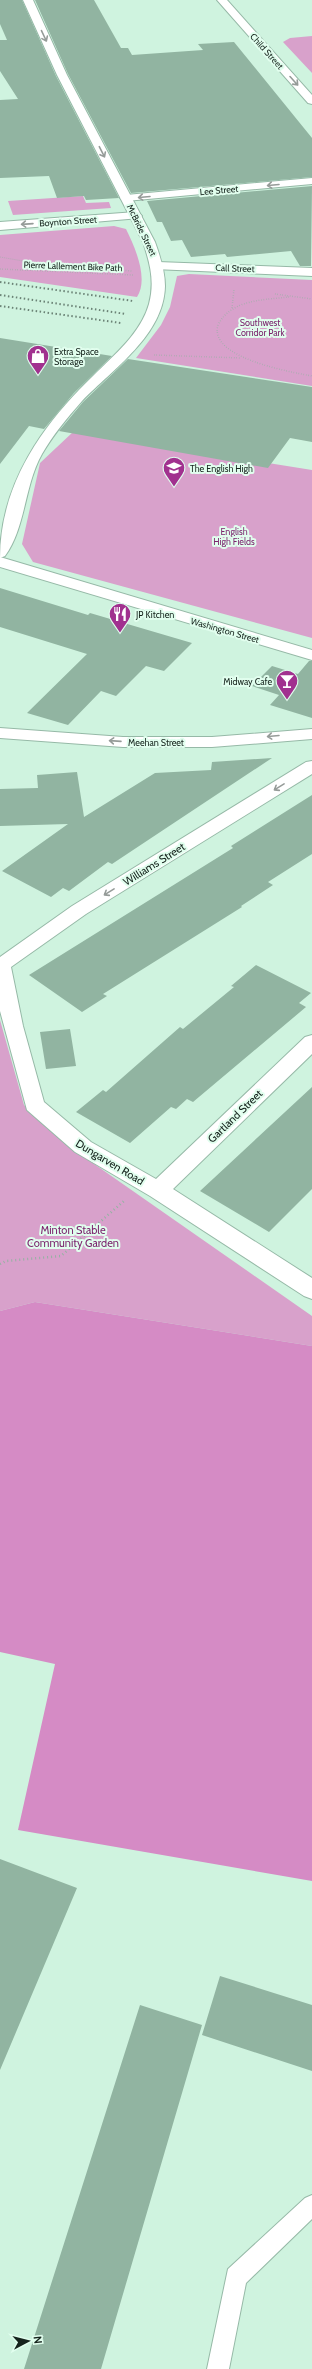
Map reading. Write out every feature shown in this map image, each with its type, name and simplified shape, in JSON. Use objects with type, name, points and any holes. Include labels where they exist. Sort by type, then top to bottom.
[{"type":"street","name":"McBride Street","points":[[0,553],[5,545],[22,482],[33,457],[49,432],[74,403],[130,346],[149,320],[157,298],[160,282],[158,266],[136,216],[62,75],[28,0]]},
{"type":"street","name":"Child Street","points":[[222,0],[312,101]]},
{"type":"street","name":"Lee Street","points":[[126,198],[312,181]]},
{"type":"street","name":"Boynton Street","points":[[0,226],[136,216]]},
{"type":"street","name":"Call Street","points":[[158,266],[312,272]]},
{"type":"street","name":"Washington Street","points":[[0,562],[312,656]]},
{"type":"street","name":"Meehan Street","points":[[0,733],[123,742],[212,742],[312,734]]},
{"type":"street","name":"Williams Street","points":[[1,965],[79,910],[312,766]]},
{"type":"street","name":"Dungarven Road","points":[[1,965],[13,1026],[34,1105],[49,1120],[83,1147],[152,1186],[312,1290]]},
{"type":"street","name":"Gartland Street","points":[[152,1186],[312,1042]]},
{"type":"lane","points":[[218,2369],[236,2277],[312,2205]]},
{"type":"path","points":[[0,257],[57,267],[137,271]]},
{"type":"path","name":"Pierre Lallement Bike Path","points":[[0,269],[61,274],[139,275]]},
{"type":"path","points":[[234,287],[232,308],[219,323],[217,328],[219,337],[223,344],[243,358]]},
{"type":"path","points":[[232,308],[289,297],[312,299]]},
{"type":"path","points":[[150,355],[243,358],[312,376]]},
{"type":"path","points":[[0,1264],[6,1261],[61,1256],[152,1186]]},
{"type":"green space","points":[[312,36],[312,73],[283,42],[290,38]]},
{"type":"green space","points":[[83,196],[86,203],[109,202],[111,208],[13,215],[8,201]]},
{"type":"green space","points":[[114,226],[126,229],[137,254],[142,281],[137,297],[0,277],[0,235]]},
{"type":"green space","name":"Southwest Corridor Park","points":[[189,274],[312,280],[312,386],[136,358],[161,325],[170,307],[177,276]]},
{"type":"green space","name":"English High Fields","points":[[73,432],[312,470],[312,638],[33,562],[22,544],[40,463]]},
{"type":"green space","name":"Minton Stable Community Garden","points":[[0,1020],[24,1105],[50,1130],[77,1152],[312,1316],[312,1346],[35,1302],[0,1311]]},
{"type":"shaded area","points":[[35,1302],[312,1346],[312,1881],[18,1830],[55,1664],[0,1652],[0,1311]]},
{"type":"building","points":[[0,0],[22,0],[56,76],[119,198],[86,200],[84,196],[57,198],[49,176],[0,178],[0,100],[18,99],[0,71],[0,40],[7,40],[0,24]]},
{"type":"building","points":[[35,0],[94,0],[121,48],[128,48],[132,55],[203,50],[198,44],[234,42],[312,138],[312,177],[131,193],[68,74]]},
{"type":"building","points":[[312,186],[311,266],[300,266],[291,251],[227,257],[225,254],[191,257],[182,240],[171,241],[162,222],[157,222],[147,201]]},
{"type":"building","name":"Extra Space Storage","points":[[0,338],[112,356],[74,393],[44,429],[29,426],[0,464]]},
{"type":"building","points":[[128,359],[312,387],[312,442],[290,438],[268,468],[59,431],[83,402]]},
{"type":"building","points":[[0,588],[88,615],[90,613],[192,643],[164,671],[146,666],[116,696],[101,691],[68,725],[27,713],[87,654],[0,627]]},
{"type":"building","points":[[309,661],[312,661],[312,718],[270,705],[279,695],[252,686],[272,666],[298,674]]},
{"type":"building","points":[[272,758],[112,864],[108,862],[69,891],[63,888],[51,897],[2,871],[68,824],[0,826],[0,789],[38,788],[37,775],[77,772],[84,817],[155,773],[211,770],[212,762]]},
{"type":"building","points":[[312,795],[312,854],[268,882],[273,885],[241,906],[242,907],[103,994],[107,996],[82,1012],[29,975],[233,848],[231,846]]},
{"type":"building","points":[[256,965],[311,993],[299,1003],[306,1007],[193,1102],[187,1099],[176,1109],[171,1107],[130,1143],[76,1112],[103,1090],[106,1092],[180,1027],[183,1029],[234,987],[231,986]]},
{"type":"building","points":[[70,1029],[76,1066],[46,1069],[40,1032]]},
{"type":"building","points":[[312,1087],[312,1189],[269,1232],[200,1191]]},
{"type":"building","points":[[0,1859],[77,1888],[0,2070]]},
{"type":"building","points":[[220,1976],[312,2005],[312,2071],[202,2035]]},
{"type":"building","points":[[140,2005],[202,2025],[101,2369],[24,2369]]},
{"type":"railway","points":[[0,282],[133,301]]},
{"type":"railway","points":[[0,295],[126,314]]},
{"type":"railway","points":[[0,306],[121,323]]},
{"type":"place","name":"Extra Space Storage","points":[[38,376]]},
{"type":"place","name":"The English High","points":[[174,488]]},
{"type":"place","name":"JP Kitchen","points":[[120,634]]},
{"type":"place","name":"Midway Cafe","points":[[287,700]]}]
